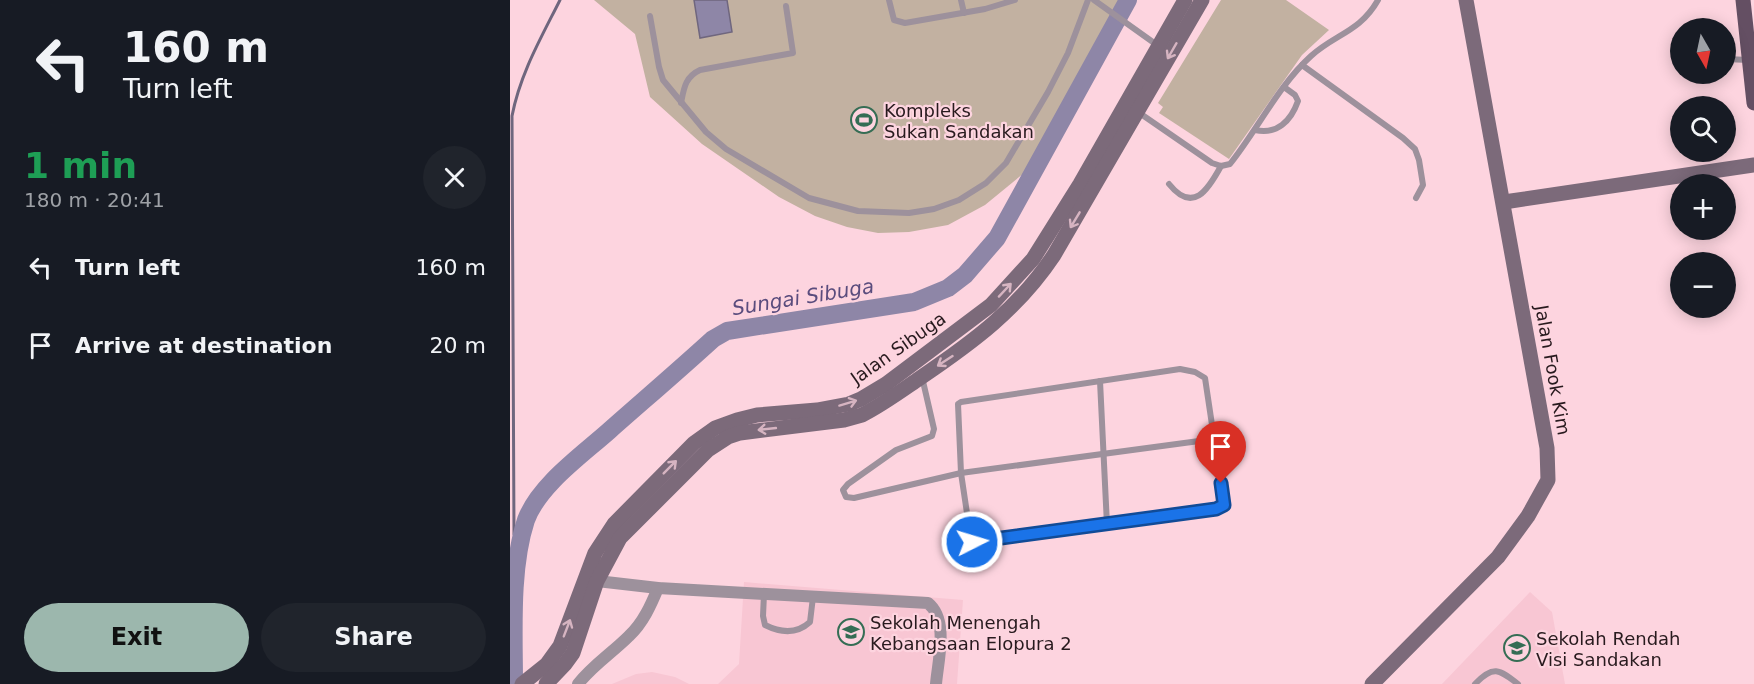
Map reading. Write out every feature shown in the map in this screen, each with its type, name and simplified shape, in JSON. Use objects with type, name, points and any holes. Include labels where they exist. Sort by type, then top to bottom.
[{"type":"main road","name":"Jalan Sibuga","points":[[534,681],[560,646],[595,554],[614,524],[694,443],[715,428],[737,420],[757,415],[835,407],[861,399],[886,384],[991,305],[1033,259],[1080,184],[1185,0]]},
{"type":"main road","name":"Jalan Sibuga","points":[[534,681],[560,670],[573,653],[597,581],[626,531],[718,442],[751,431],[854,418],[872,410],[957,353],[988,329],[1035,284],[1202,0]]},
{"type":"main road","name":"Jalan Fook Kim","points":[[1372,684],[1498,557],[1528,516],[1548,480],[1547,448],[1466,0]]},
{"type":"main road","points":[[1743,0],[1754,103]]},
{"type":"main road","points":[[1504,202],[1754,165]]},
{"type":"street","points":[[597,581],[658,588],[928,603],[934,608],[939,623],[936,684]]},
{"type":"street","points":[[578,684],[596,663],[631,635],[643,618],[658,588]]},
{"type":"lane","points":[[889,0],[894,20],[905,23],[964,13],[1015,0]]},
{"type":"lane","points":[[961,0],[964,13]]},
{"type":"lane","points":[[650,16],[663,80],[706,132],[726,149],[809,198],[858,211],[909,213],[934,209],[959,200],[986,183],[1006,163],[1068,53],[1088,0]]},
{"type":"lane","points":[[1094,0],[1159,46]]},
{"type":"lane","points":[[1137,112],[1212,163],[1221,166],[1230,164],[1284,87],[1302,66],[1312,55],[1365,19],[1378,0]]},
{"type":"lane","points":[[681,103],[685,83],[691,74],[700,70],[793,53],[786,6]]},
{"type":"lane","points":[[1736,59],[1750,60]]},
{"type":"lane","points":[[1302,66],[1415,149],[1423,185],[1416,198]]},
{"type":"lane","points":[[1255,130],[1265,132],[1275,130],[1283,125],[1295,110],[1298,101],[1295,94],[1284,87]]},
{"type":"lane","points":[[1169,184],[1175,191],[1187,198],[1196,198],[1210,187],[1221,166]]},
{"type":"lane","points":[[1187,369],[1205,378],[1224,505],[1107,525],[972,542],[969,537],[961,473],[958,404],[961,402],[1187,369]]},
{"type":"lane","points":[[922,376],[934,429],[932,436],[897,450],[848,484],[843,490],[844,494],[850,498],[961,473],[1214,439]]},
{"type":"lane","points":[[1100,381],[1107,525]]},
{"type":"lane","points":[[764,594],[762,616],[765,625],[776,631],[803,629],[810,622],[813,597]]},
{"type":"lane","points":[[1475,684],[1485,674],[1496,670],[1518,684]]},
{"type":"shaded area","name":"Kompleks Sukan Sandakan","points":[[594,0],[1119,0],[1024,173],[985,205],[948,225],[909,232],[878,233],[847,227],[815,216],[779,197],[702,144],[650,97],[635,34]]},
{"type":"shaded area","points":[[694,0],[727,0],[732,32],[700,38]]},
{"type":"shaded area","points":[[1221,0],[1286,0],[1329,30],[1302,55],[1229,159],[1159,113],[1163,107],[1158,103]]},
{"type":"shaded area","name":"Sekolah Menengah Kebangsaan Elopura 2","points":[[744,582],[963,600],[957,684],[718,684],[739,664]]},
{"type":"shaded area","name":"Sekolah Rendah Visi Sandakan","points":[[1530,592],[1552,612],[1565,684],[1442,684]]},
{"type":"shaded area","points":[[652,672],[675,677],[689,684],[612,684],[636,674]]},
{"type":"waterway","points":[[518,545],[514,534],[512,116],[526,71],[560,0]]},
{"type":"waterway","name":"Sungai Sibuga","points":[[514,684],[514,601],[517,559],[526,520],[532,507],[551,483],[713,339],[727,331],[914,302],[948,288],[965,275],[997,238],[1128,0]]},
{"type":"place","name":"Kompleks Sukan Sandakan","points":[[864,120]]},
{"type":"place","name":"Sekolah Menengah Kebangsaan Elopura 2","points":[[851,632]]},
{"type":"place","name":"Sekolah Rendah Visi Sandakan","points":[[1517,648]]},
{"type":"route","points":[[972,542],[1216,509],[1224,505],[1221,483]]}]
